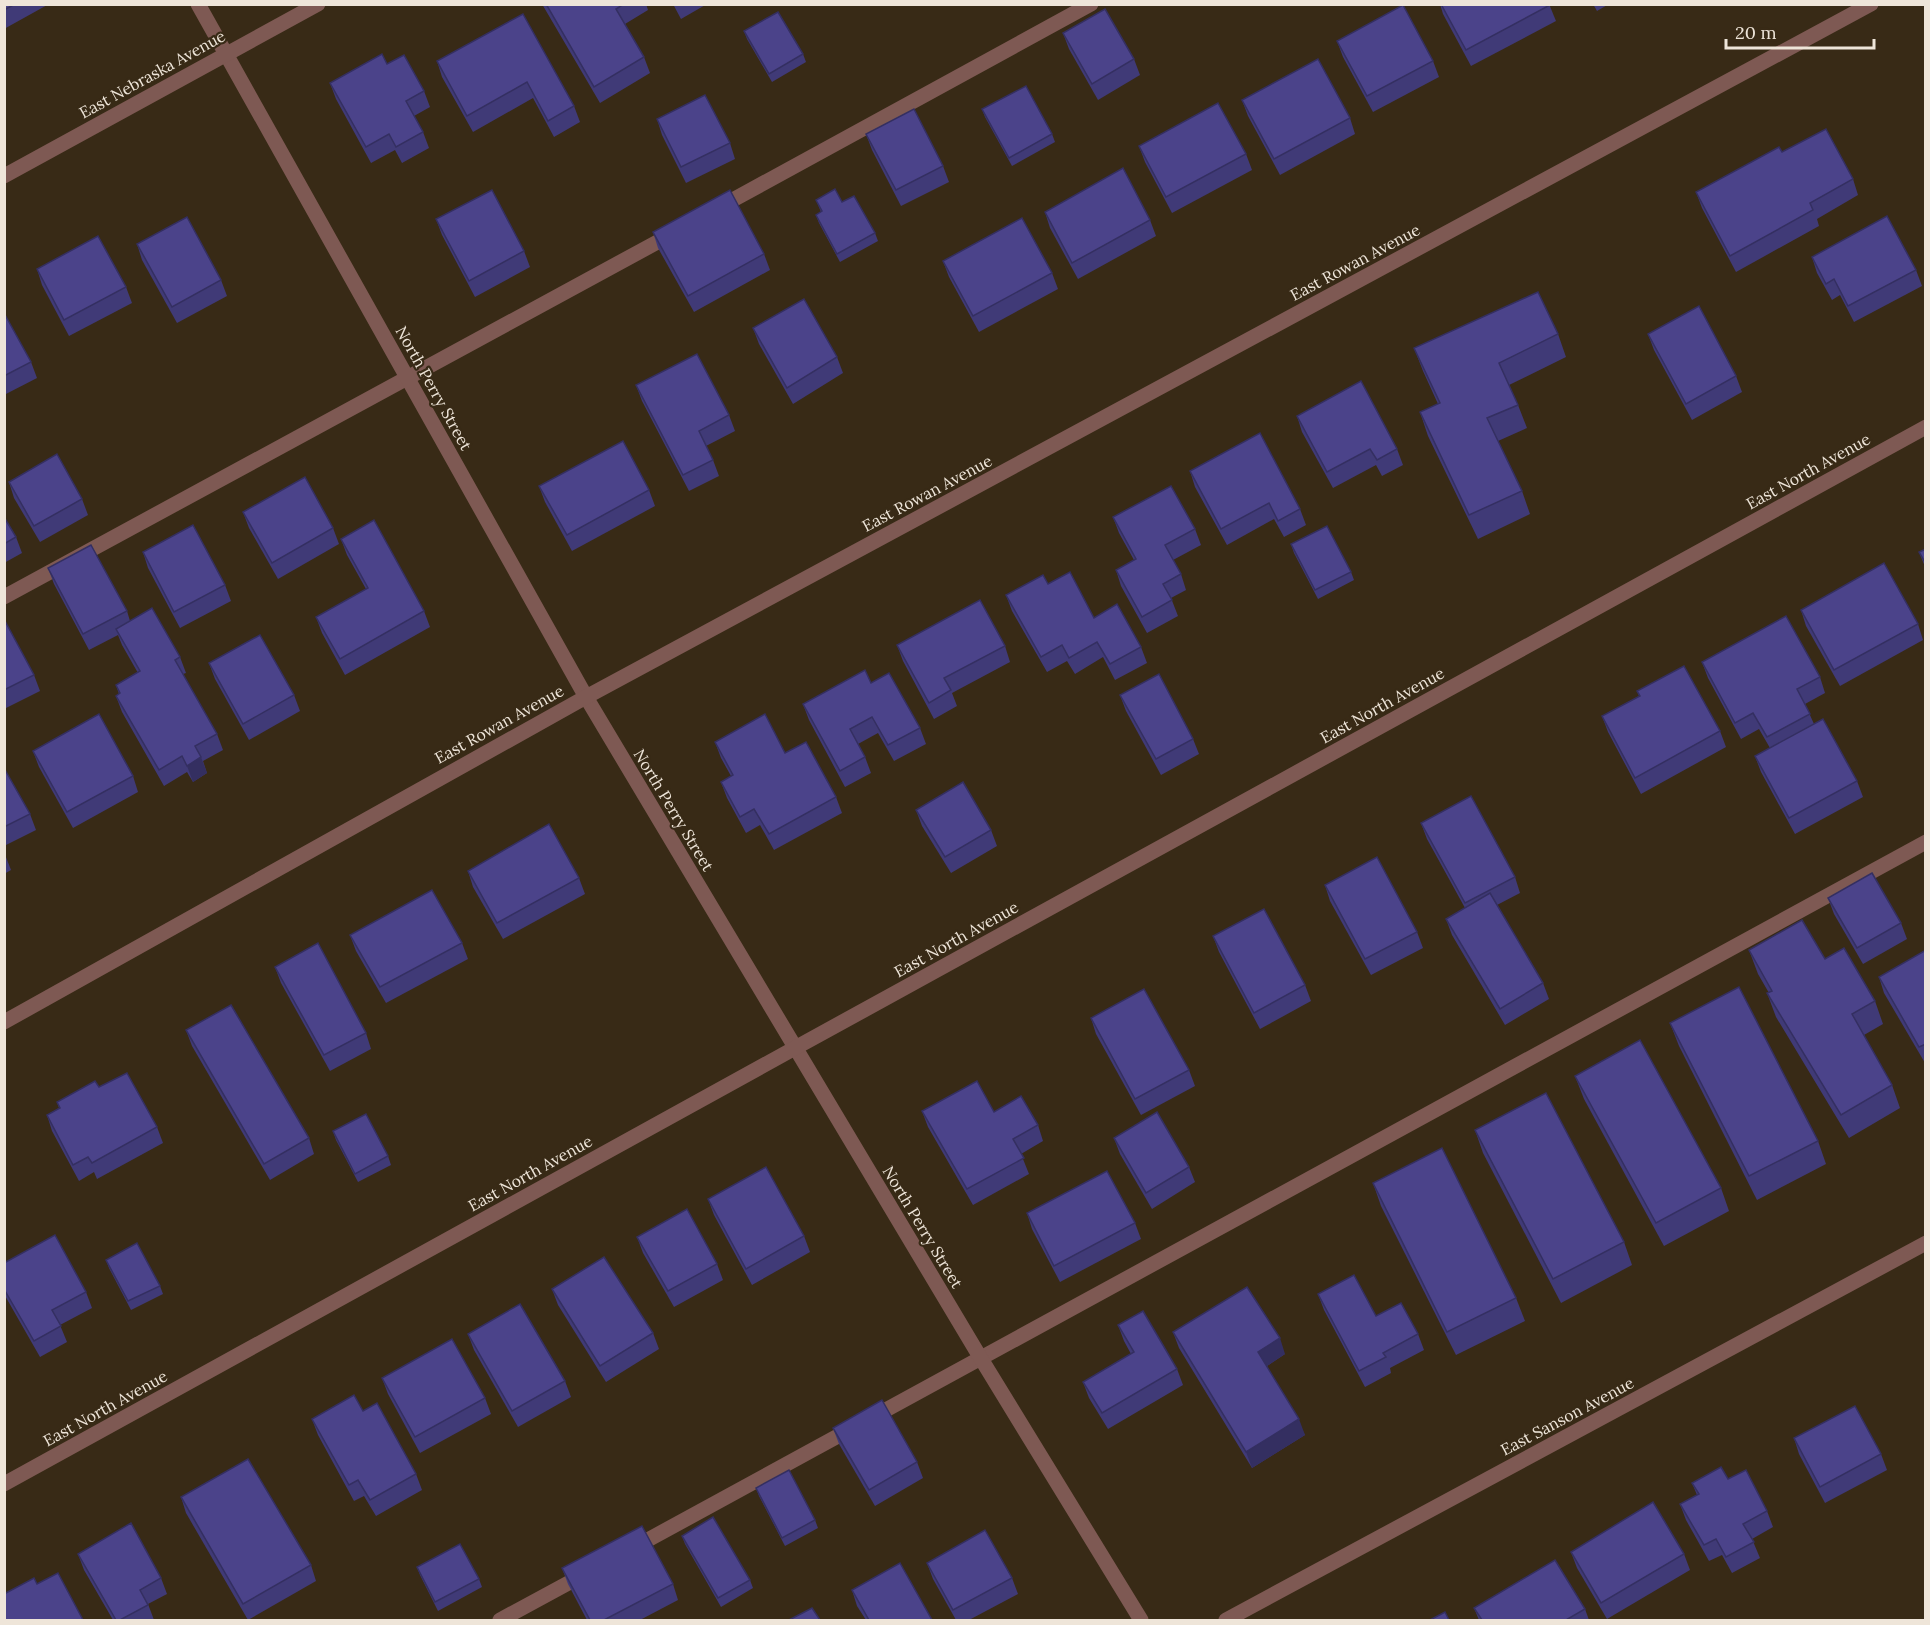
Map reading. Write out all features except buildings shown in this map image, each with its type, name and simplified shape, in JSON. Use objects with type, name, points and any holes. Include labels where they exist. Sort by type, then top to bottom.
[{"type":"street","name":"North Perry Street","points":[[198,4],[586,697],[980,1357],[1141,1620]]},
{"type":"street","name":"East Nebraska Avenue","points":[[4,176],[318,4]]},
{"type":"street","points":[[4,597],[1091,4]]},
{"type":"street","name":"East Rowan Avenue","points":[[4,1022],[586,697],[1871,4]]},
{"type":"street","name":"East North Avenue","points":[[4,1484],[1926,427]]},
{"type":"street","points":[[615,1557],[1926,842]]},
{"type":"street","name":"East Sanson Avenue","points":[[1226,1620],[1926,1244]]},
{"type":"street","points":[[500,1620],[594,1569]]}]
